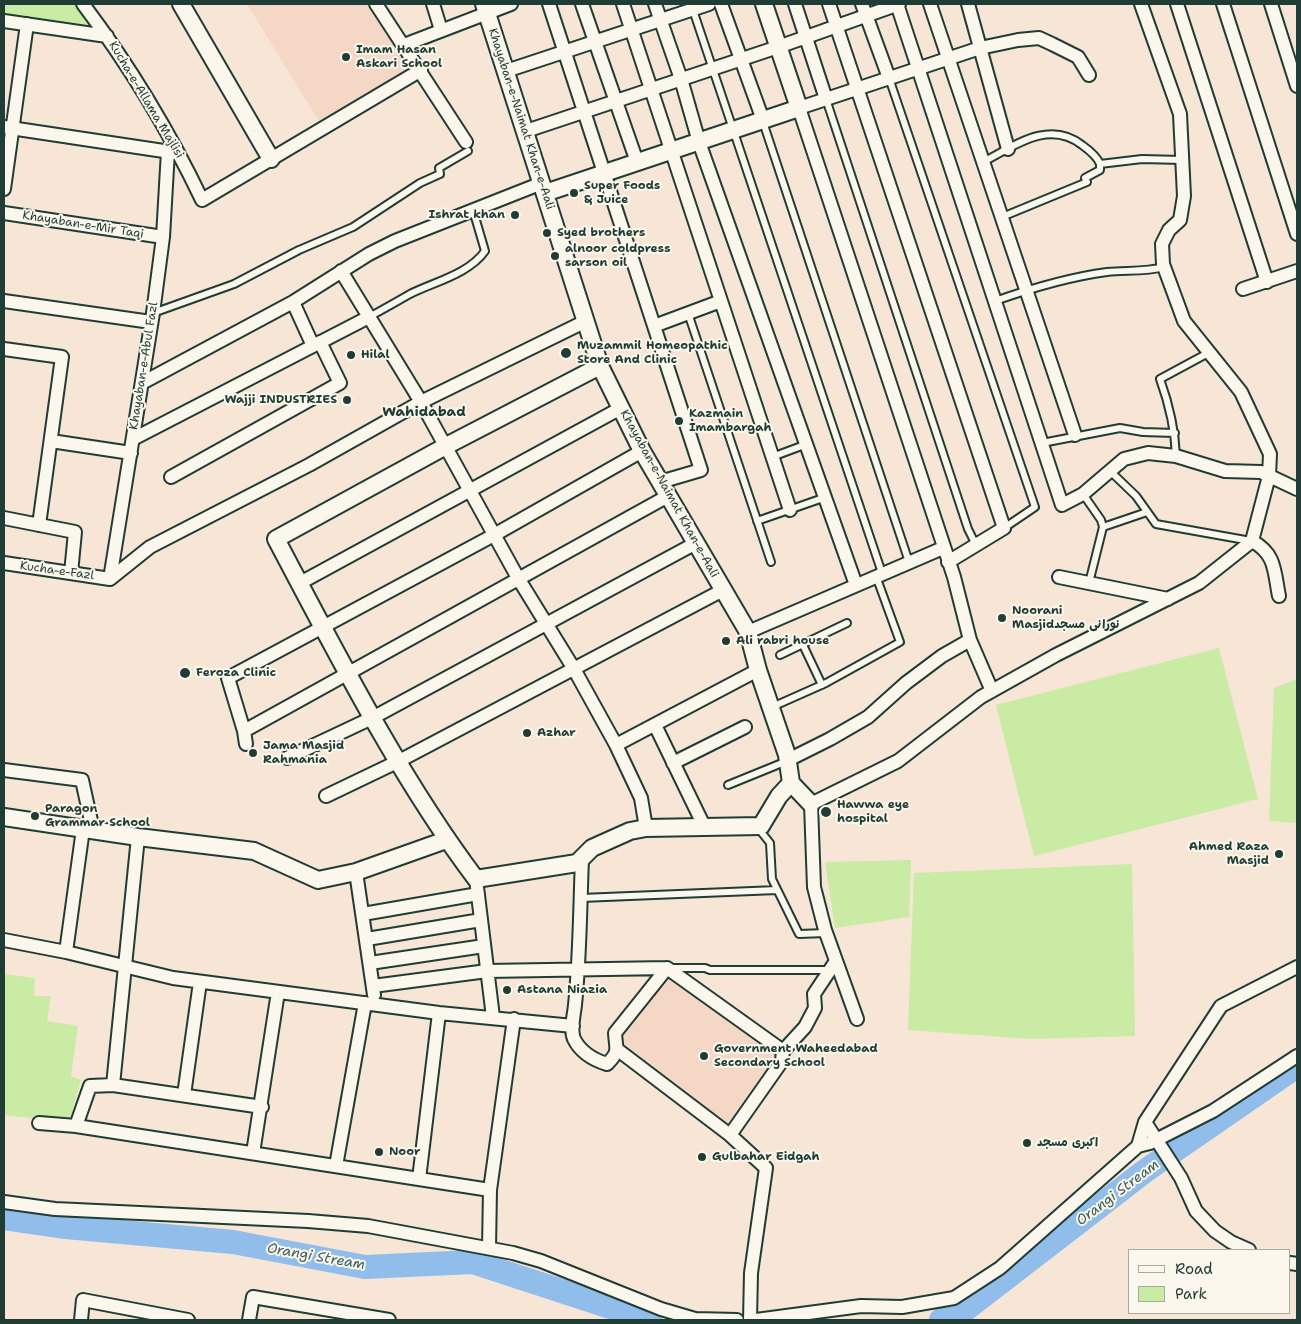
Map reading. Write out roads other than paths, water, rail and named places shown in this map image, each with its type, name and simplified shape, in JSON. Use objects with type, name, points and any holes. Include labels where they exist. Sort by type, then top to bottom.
[{"type":"street","name":"Kucha-e-Allama Majlisi","points":[[82,4],[107,36],[202,200],[271,159]]},
{"type":"street","points":[[181,4],[271,159],[421,70]]},
{"type":"street","points":[[376,4],[421,70],[467,146]]},
{"type":"street","points":[[433,4],[441,30]]},
{"type":"street","points":[[404,45],[441,30],[485,8],[511,4]]},
{"type":"street","points":[[244,731],[518,578],[664,489],[701,470],[549,4]]},
{"type":"street","points":[[582,4],[636,162]]},
{"type":"street","points":[[623,4],[790,510]]},
{"type":"street","points":[[655,4],[681,79],[699,142],[808,444],[856,585]]},
{"type":"street","points":[[506,71],[661,20],[691,6],[709,4]]},
{"type":"street","points":[[721,4],[762,120]]},
{"type":"street","points":[[764,4],[948,562],[965,616],[970,640],[992,691]]},
{"type":"street","points":[[795,4],[826,99]]},
{"type":"street","points":[[829,4],[1004,528],[948,562]]},
{"type":"street","points":[[526,131],[805,38],[836,26],[864,10],[898,4],[1062,505],[1083,494],[1124,459],[1148,453],[1176,456],[1225,471],[1261,472],[1297,489]]},
{"type":"street","points":[[930,4],[1075,435]]},
{"type":"street","points":[[968,4],[1008,149]]},
{"type":"street","points":[[811,804],[898,761],[981,696],[1056,655],[1199,583],[1252,541],[1269,476],[1270,454],[1241,392],[1184,321],[1164,267],[1162,244],[1169,230],[1180,220],[1184,196],[1180,114],[1141,4]]},
{"type":"street","points":[[1178,4],[1267,282]]},
{"type":"street","points":[[1223,4],[1297,234]]},
{"type":"street","points":[[1271,4],[1297,86]]},
{"type":"street","name":"Khayaban-e-Naimat Khan-e-Aali","points":[[485,8],[600,366],[642,451],[748,632],[758,670],[788,760],[791,783]]},
{"type":"street","points":[[864,10],[889,78]]},
{"type":"street","points":[[4,21],[107,36]]},
{"type":"street","points":[[4,189],[8,127],[27,24]]},
{"type":"street","points":[[142,383],[293,302],[341,271],[395,241],[473,210],[543,188],[604,173],[980,48],[1039,38],[1078,58],[1089,75]]},
{"type":"street","points":[[8,127],[174,152]]},
{"type":"street","name":"Khayaban-e-Abul Fazl","points":[[110,579],[152,317],[174,152]]},
{"type":"street","name":"Khayaban-e-Mir Taqi","points":[[4,213],[163,237]]},
{"type":"street","points":[[341,271],[421,402],[518,578],[574,669],[616,745],[641,798],[646,828]]},
{"type":"street","points":[[1243,290],[1297,271]]},
{"type":"street","points":[[4,301],[152,317]]},
{"type":"street","points":[[171,477],[340,383],[293,302]]},
{"type":"street","points":[[654,326],[721,302]]},
{"type":"street","points":[[133,439],[369,317]]},
{"type":"street","points":[[110,579],[150,548],[308,465],[421,402],[586,321]]},
{"type":"street","points":[[4,349],[62,357],[39,525]]},
{"type":"street","points":[[493,1017],[477,886],[446,840],[399,761],[276,539],[446,446],[600,366]]},
{"type":"street","points":[[300,583],[621,408]]},
{"type":"street","points":[[51,441],[131,453]]},
{"type":"street","points":[[246,744],[228,678],[494,534],[642,451]]},
{"type":"street","points":[[4,518],[75,532],[71,573]]},
{"type":"street","points":[[1252,541],[1265,548],[1271,558],[1279,596]]},
{"type":"street","points":[[287,758],[374,717],[696,543]]},
{"type":"street","points":[[748,632],[943,548]]},
{"type":"street","name":"Kucha-e-Fazl","points":[[4,563],[110,579]]},
{"type":"street","points":[[1059,577],[1168,599]]},
{"type":"street","points":[[326,796],[399,761],[723,590]]},
{"type":"street","points":[[788,760],[830,739],[868,716],[921,672],[970,640]]},
{"type":"street","points":[[616,745],[758,670]]},
{"type":"street","points":[[654,725],[705,828]]},
{"type":"street","points":[[673,763],[746,727]]},
{"type":"street","points":[[4,770],[82,780],[88,830],[66,952]]},
{"type":"street","points":[[363,914],[577,864],[592,848],[630,831],[646,828],[761,826],[779,796],[791,783],[811,804],[814,887],[833,966],[857,1019]]},
{"type":"street","points":[[4,817],[138,837],[254,851],[318,880],[356,872],[446,840]]},
{"type":"street","points":[[113,1085],[138,837]]},
{"type":"street","points":[[582,859],[579,971],[573,1026],[574,1039],[592,1059],[607,1064],[618,1050]]},
{"type":"street","points":[[336,1166],[373,986],[356,872]]},
{"type":"street","points":[[367,939],[481,920]]},
{"type":"street","points":[[4,940],[200,982],[439,1013],[573,1026]]},
{"type":"street","points":[[370,962],[484,946]]},
{"type":"street","points":[[730,1136],[782,1060],[784,1052],[805,1027],[814,1008],[814,994],[833,966]]},
{"type":"street","points":[[1138,1146],[1145,1122],[1221,1006],[1297,967]]},
{"type":"street","points":[[667,968],[615,1033],[618,1050],[730,1136],[766,1168],[751,1274],[750,1320]]},
{"type":"street","points":[[373,986],[487,971],[579,971],[667,968],[784,1052]]},
{"type":"street","points":[[184,1096],[200,982]]},
{"type":"street","points":[[253,1153],[262,1107],[278,992]]},
{"type":"street","points":[[419,1179],[439,1013]]},
{"type":"street","points":[[489,1248],[490,1190],[514,1019]]},
{"type":"street","points":[[756,1320],[861,1306],[902,1307],[954,1298],[1000,1268],[1138,1146],[1156,1141],[1213,1111],[1297,1056]]},
{"type":"street","points":[[76,1126],[90,1086],[113,1085],[262,1107]]},
{"type":"street","points":[[1145,1122],[1181,1178],[1196,1211],[1215,1231],[1231,1242],[1247,1249]]},
{"type":"street","points":[[38,1123],[76,1126],[490,1190]]},
{"type":"street","points":[[4,1202],[55,1209],[308,1221],[368,1226],[489,1248],[541,1261],[661,1310],[695,1319],[738,1320]]},
{"type":"street","points":[[249,1320],[253,1297],[389,1320]]},
{"type":"street","points":[[81,1320],[83,1300],[188,1320]]},
{"type":"lane","points":[[691,6],[900,642],[822,685],[771,707]]},
{"type":"lane","points":[[889,78],[1035,507],[1004,528]]},
{"type":"lane","points":[[826,99],[968,529],[976,545]]},
{"type":"lane","points":[[762,120],[909,562]]},
{"type":"lane","points":[[983,162],[1032,136],[1044,133],[1063,134],[1072,137],[1088,150],[1100,164],[1100,170],[1085,178],[1087,182],[1002,217]]},
{"type":"lane","points":[[152,317],[234,284],[299,250],[354,227],[420,183],[440,174],[439,168],[467,146]]},
{"type":"lane","points":[[1100,164],[1148,159],[1182,160]]},
{"type":"lane","points":[[369,317],[411,294],[466,268],[481,257],[485,251],[473,210]]},
{"type":"lane","points":[[995,301],[1026,290],[1076,277],[1109,272],[1136,272],[1164,267]]},
{"type":"lane","points":[[688,313],[771,562]]},
{"type":"lane","points":[[1176,456],[1175,433],[1168,400],[1160,379],[1210,352]]},
{"type":"lane","points":[[1042,444],[1075,435],[1092,435],[1120,428],[1143,432],[1175,433]]},
{"type":"lane","points":[[772,457],[808,444]]},
{"type":"lane","points":[[1110,471],[1136,496],[1156,524],[1252,541]]},
{"type":"lane","points":[[1083,494],[1101,520],[1103,528],[1088,583]]},
{"type":"lane","points":[[757,521],[826,497]]},
{"type":"lane","points":[[1103,528],[1147,512]]},
{"type":"lane","points":[[780,655],[847,623]]},
{"type":"lane","points":[[803,645],[822,685]]},
{"type":"lane","points":[[728,785],[788,760]]},
{"type":"lane","points":[[757,827],[770,843],[772,879],[799,934],[826,934]]},
{"type":"lane","points":[[581,898],[777,890]]},
{"type":"lane","points":[[667,968],[705,968],[710,970],[833,966]]},
{"type":"waterway","name":"Orangi Stream","points":[[941,1320],[962,1312],[1145,1171],[1297,1066]]},
{"type":"waterway","name":"Orangi Stream","points":[[4,1218],[66,1227],[233,1242],[365,1267],[473,1262],[650,1320]]},
{"type":"place","name":"Imam Hasan Askari School","points":[[346,57]]},
{"type":"place","name":"Super Foods & Juice","points":[[574,193]]},
{"type":"place","name":"Ishrat khan","points":[[515,215]]},
{"type":"place","name":"Syed brothers","points":[[547,233]]},
{"type":"place","name":"alnoor coldpress sarson oil","points":[[555,256]]},
{"type":"place","name":"Muzammil Homeopathic Store And Clinic","points":[[566,353]]},
{"type":"place","name":"Hilal","points":[[351,355]]},
{"type":"place","name":"Wajji INDUSTRIES","points":[[347,400]]},
{"type":"place","name":"Kazmain Imambargah","points":[[679,421]]},
{"type":"place","name":"Noorani Masjidنورانی مسجد","points":[[1002,618]]},
{"type":"place","name":"Ali rabri house","points":[[726,641]]},
{"type":"place","name":"Feroza Clinic","points":[[185,673]]},
{"type":"place","name":"Azhar","points":[[527,733]]},
{"type":"place","name":"Jama Masjid Rahmania","points":[[253,753]]},
{"type":"place","name":"Hawwa eye hospital","points":[[826,812]]},
{"type":"place","name":"Paragon Grammar School","points":[[35,816]]},
{"type":"place","name":"Ahmed Raza Masjid","points":[[1279,854]]},
{"type":"place","name":"Astana Niazia","points":[[507,990]]},
{"type":"place","name":"Government Waheedabad Secondary School","points":[[704,1056]]},
{"type":"place","name":"اکبری مسجد","points":[[1027,1143]]},
{"type":"place","name":"Noor","points":[[379,1152]]},
{"type":"place","name":"Gulbahar Eidgah","points":[[702,1157]]},
{"type":"district","name":"Wahidabad","points":[[424,412]]}]
